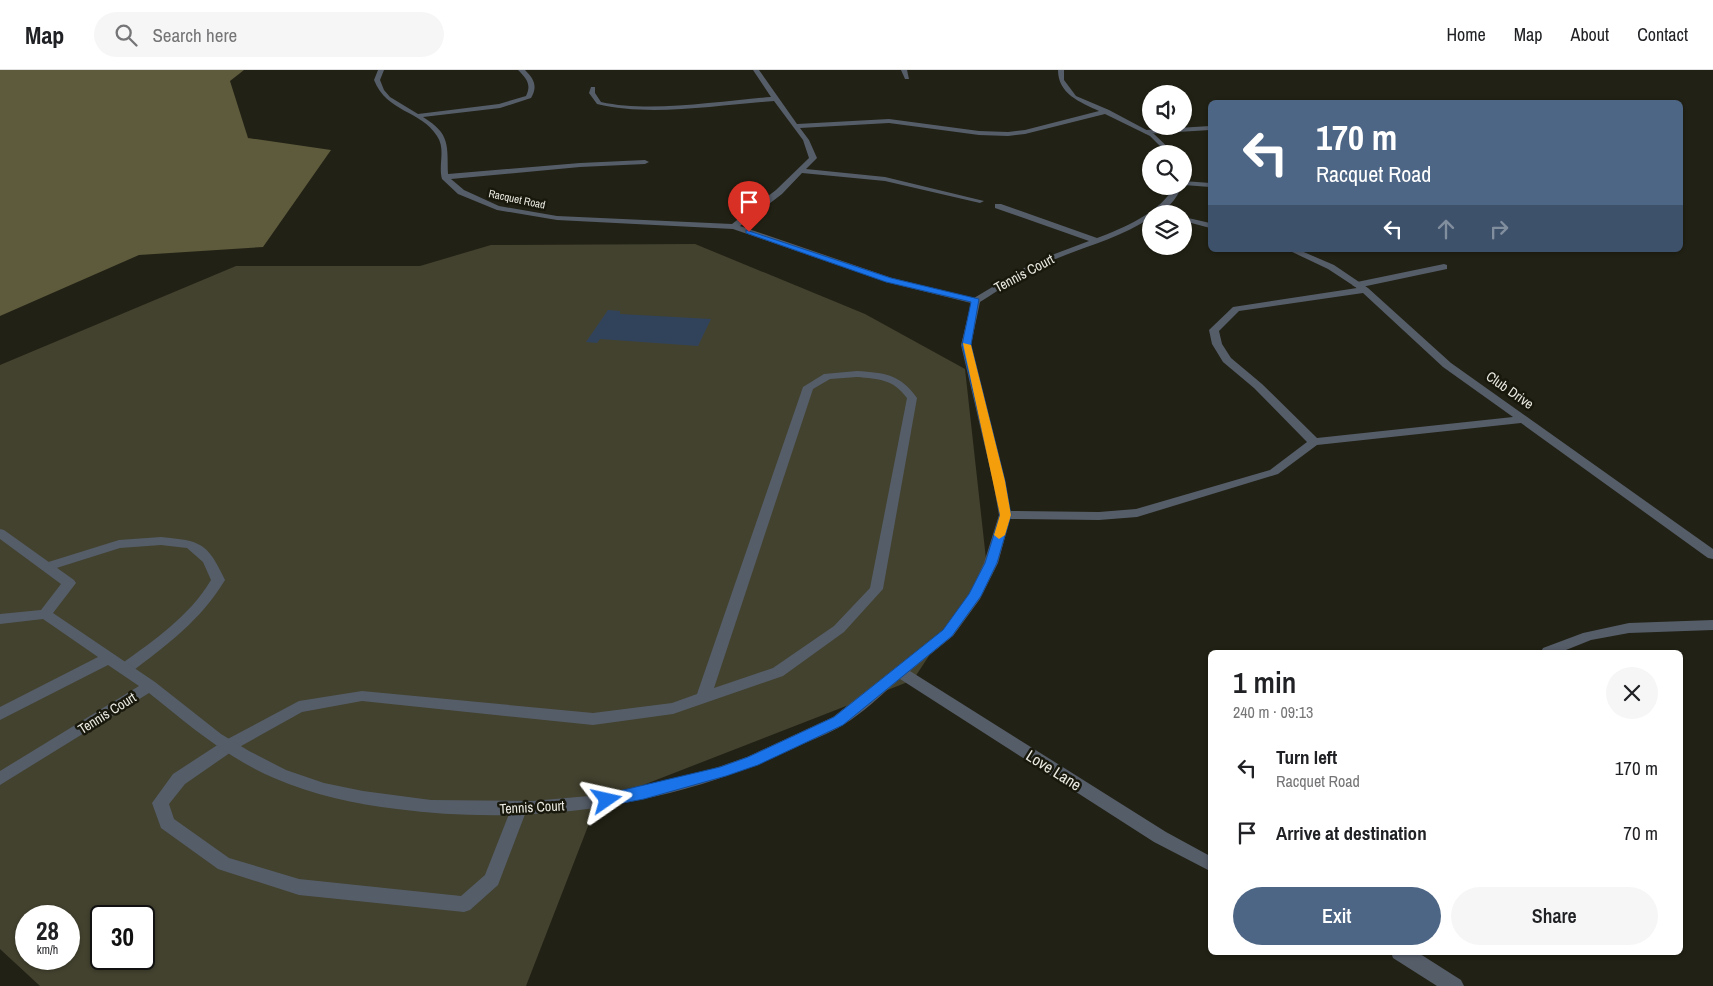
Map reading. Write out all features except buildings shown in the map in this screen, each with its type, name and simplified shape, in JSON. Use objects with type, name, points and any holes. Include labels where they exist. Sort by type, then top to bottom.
[{"type":"street","points":[[381,70],[377,80],[383,93],[435,126],[443,140],[445,177],[580,165],[645,162]]},
{"type":"street","points":[[417,116],[500,106],[529,97],[533,90],[533,83],[521,70]]},
{"type":"street","points":[[734,227],[779,192],[813,158],[806,140],[758,77],[756,70]]},
{"type":"street","points":[[904,70],[906,78]]},
{"type":"street","points":[[1061,70],[1061,80],[1074,97],[1107,111],[1142,130]]},
{"type":"street","points":[[593,88],[592,93],[599,103],[633,109],[774,99]]},
{"type":"street","points":[[796,126],[889,120],[979,133],[1008,134],[1025,132],[1107,111]]},
{"type":"street","points":[[1192,129],[1208,128]]},
{"type":"street","points":[[1150,135],[1165,145]]},
{"type":"street","points":[[801,171],[885,179],[980,201]]},
{"type":"street","name":"Racquet Road","points":[[445,177],[461,192],[497,208],[532,215],[734,227],[889,280],[976,301]]},
{"type":"street","points":[[1192,184],[1208,185]]},
{"type":"street","name":"Tennis Court","points":[[1164,205],[1174,195]]},
{"type":"street","points":[[998,206],[1096,241]]},
{"type":"street","name":"Tennis Court","points":[[0,780],[150,686],[228,746],[280,774],[323,789],[363,798],[431,807],[476,810],[519,809],[589,803],[644,793],[705,778],[753,761],[838,721],[948,633],[975,596],[991,563],[1005,515],[1000,481],[966,345],[976,301],[1020,272],[1048,258],[1096,241],[1142,221]]},
{"type":"street","points":[[1192,221],[1208,225]]},
{"type":"street","name":"Club Drive","points":[[1297,252],[1331,267],[1362,287],[1447,365],[1713,555]]},
{"type":"street","points":[[1314,442],[1258,386],[1227,360],[1217,344],[1214,330],[1236,309],[1362,287],[1444,268]]},
{"type":"street","points":[[519,809],[492,880],[464,904],[299,886],[224,864],[167,823],[160,803],[180,779],[228,746],[299,707],[362,696],[593,719],[673,708],[703,698],[778,672],[840,629],[876,589],[912,398],[903,386],[884,376],[857,374],[828,376],[808,387],[703,698]]},
{"type":"street","points":[[1005,515],[1099,516],[1136,513],[1274,472],[1314,442],[1525,419]]},
{"type":"street","points":[[0,533],[69,583],[45,614]]},
{"type":"street","points":[[47,567],[119,544],[161,541],[191,544],[209,560],[218,580],[208,600],[184,625],[125,669]]},
{"type":"street","points":[[0,619],[45,614],[150,686]]},
{"type":"street","points":[[1553,650],[1588,636],[1629,628],[1713,625]]},
{"type":"street","points":[[0,714],[109,658]]},
{"type":"street","name":"Love Lane","points":[[900,672],[1160,837],[1208,863]]},
{"type":"street","points":[[1405,955],[1454,986]]},
{"type":"shaded area","points":[[0,70],[244,70],[230,81],[248,138],[331,150],[263,247],[139,255],[0,316]]},
{"type":"shaded area","points":[[695,244],[865,314],[965,369],[987,568],[913,680],[597,803],[526,986],[40,986],[23,970],[80,970],[80,905],[15,905],[15,963],[0,949],[0,365],[236,266],[420,266],[491,245]]},
{"type":"water","points":[[608,310],[620,311],[620,314],[711,319],[698,346],[600,339],[597,343],[586,342]]},
{"type":"slow traffic","points":[[966,345],[1000,481],[1005,515],[999,535]]},
{"type":"route","points":[[607,800],[705,778],[753,761],[819,732],[838,721],[948,633],[975,596],[991,563],[1005,515],[1000,481],[966,345],[976,301],[889,280],[846,267],[807,250],[749,232]]}]
